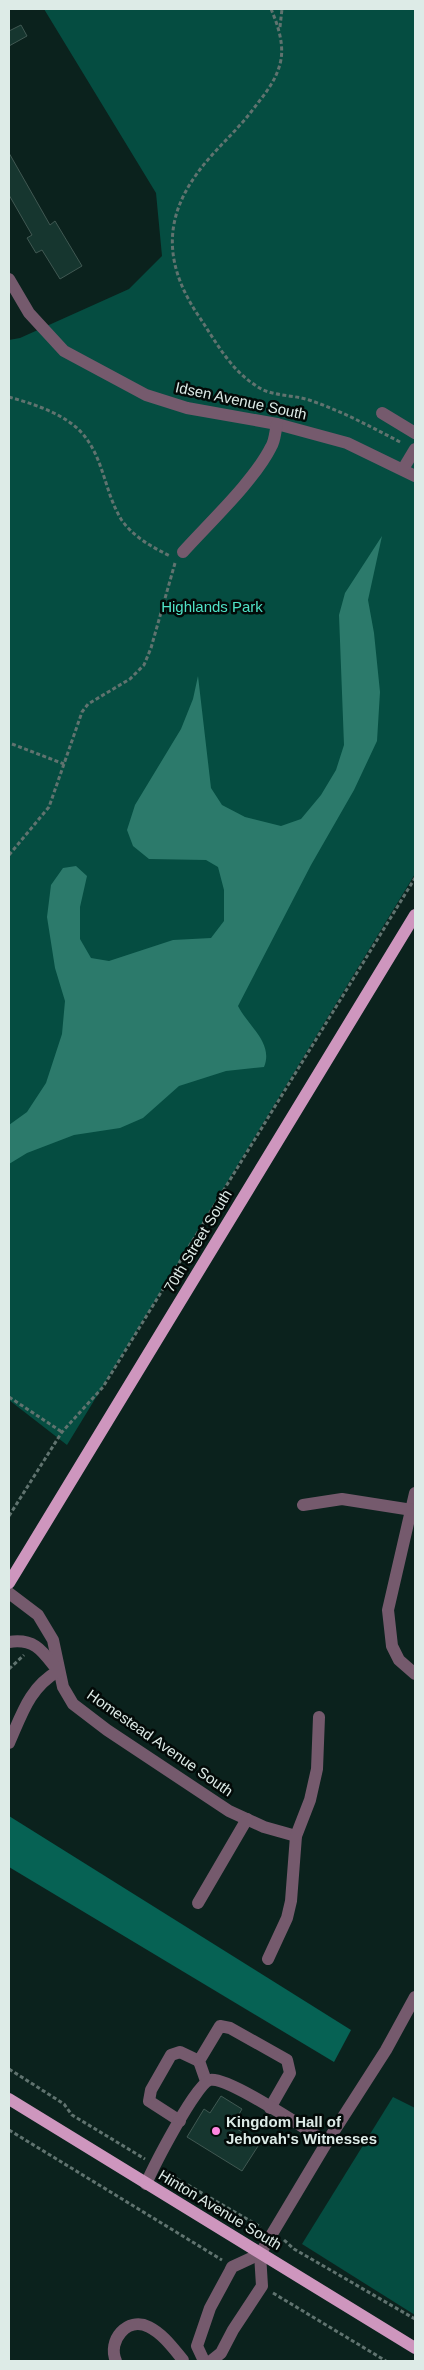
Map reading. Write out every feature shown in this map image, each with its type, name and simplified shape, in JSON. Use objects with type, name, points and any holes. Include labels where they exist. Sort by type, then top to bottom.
[{"type":"main road","name":"70th Street South","points":[[9,1583],[415,915]]},
{"type":"main road","name":"Hinton Avenue South","points":[[9,2099],[415,2348]]},
{"type":"street","name":"Idsen Avenue South","points":[[9,279],[29,313],[64,351],[146,395],[187,408],[277,424],[347,443],[415,476]]},
{"type":"street","points":[[382,413],[415,433]]},
{"type":"street","points":[[183,552],[267,455],[272,445],[277,424]]},
{"type":"street","points":[[403,469],[415,450]]},
{"type":"street","points":[[415,1493],[388,1610],[392,1646],[399,1660],[415,1674]]},
{"type":"street","points":[[302,1505],[342,1499],[412,1510]]},
{"type":"street","name":"Homestead Avenue South","points":[[9,1594],[38,1614],[54,1640],[62,1687],[73,1704],[107,1730],[229,1810],[264,1827],[296,1836]]},
{"type":"street","points":[[9,1642],[24,1640],[41,1649],[58,1671],[42,1680],[28,1702],[9,1743]]},
{"type":"street","points":[[268,1959],[287,1918],[291,1901],[296,1836],[310,1800],[317,1769],[319,1716]]},
{"type":"street","points":[[198,1903],[247,1819]]},
{"type":"street","points":[[204,2361],[198,2346],[204,2322],[232,2267],[260,2254],[327,2142],[386,2050],[415,1997]]},
{"type":"street","points":[[199,2061],[220,2026],[230,2028],[288,2060],[290,2073],[270,2108]]},
{"type":"street","points":[[180,2121],[149,2100],[151,2090],[171,2054],[180,2052],[199,2061],[206,2081]]},
{"type":"street","points":[[146,2184],[154,2165],[180,2121],[206,2081],[212,2079],[237,2087],[327,2142]]},
{"type":"street","points":[[210,2361],[221,2353],[233,2330],[262,2286],[260,2254]]},
{"type":"street","points":[[116,2361],[114,2350],[116,2339],[124,2330],[136,2324],[155,2330],[184,2361]]},
{"type":"path","points":[[271,9],[280,28]]},
{"type":"path","points":[[282,9],[280,28],[281,62],[273,83],[241,124],[196,174],[184,194],[173,224],[171,247],[180,284],[196,312],[233,367],[256,386],[275,395],[306,399],[337,410],[415,450]]},
{"type":"path","points":[[9,397],[48,410],[66,420],[81,432],[102,466],[110,494],[122,519],[134,533],[177,560],[174,564],[151,648],[144,665],[130,679],[88,704],[82,712],[49,807],[9,855]]},
{"type":"path","points":[[12,744],[64,764]]},
{"type":"path","points":[[9,1516],[62,1432],[103,1387],[415,878]]},
{"type":"path","points":[[9,1397],[62,1432]]},
{"type":"path","points":[[9,2069],[64,2104],[72,2115],[255,2225],[274,2232],[294,2249],[415,2319]]},
{"type":"path","points":[[9,2130],[217,2257]]},
{"type":"path","points":[[278,2296],[386,2361]]},
{"type":"green space","name":"Highlands Park","points":[[44,9],[415,9],[415,874],[67,1445],[9,1400],[9,340],[20,338],[129,289],[162,256],[156,193]]},
{"type":"green space","points":[[393,2097],[415,2108],[415,2315],[302,2244]]},
{"type":"shaded area","points":[[382,536],[368,600],[374,633],[380,692],[377,741],[354,790],[311,865],[238,1006],[263,1042],[266,1050],[264,1067],[226,1071],[179,1086],[143,1118],[120,1128],[74,1135],[27,1153],[9,1164],[9,1125],[27,1112],[46,1083],[62,1034],[65,1001],[55,968],[47,917],[51,885],[63,868],[76,866],[87,876],[80,907],[80,939],[91,958],[109,961],[173,940],[211,938],[224,921],[224,890],[218,867],[206,860],[149,859],[133,846],[127,830],[135,805],[181,729],[193,699],[198,676],[211,788],[222,805],[245,817],[281,826],[301,819],[321,795],[336,770],[344,745],[339,615],[345,593]]},
{"type":"shaded area","points":[[9,1816],[351,2030],[334,2062],[9,1867]]},
{"type":"building","points":[[21,25],[27,36],[9,46],[9,31]]},
{"type":"building","points":[[9,153],[50,225],[55,221],[82,266],[60,279],[42,250],[36,253],[27,238],[32,235],[9,195]]},
{"type":"building","name":"Kingdom Hall of Jehovah's Witnesses","points":[[221,2096],[242,2109],[232,2126],[260,2143],[242,2171],[187,2137],[204,2109],[210,2113]]},
{"type":"place","name":"Kingdom Hall of Jehovah's Witnesses","points":[[216,2131]]}]
